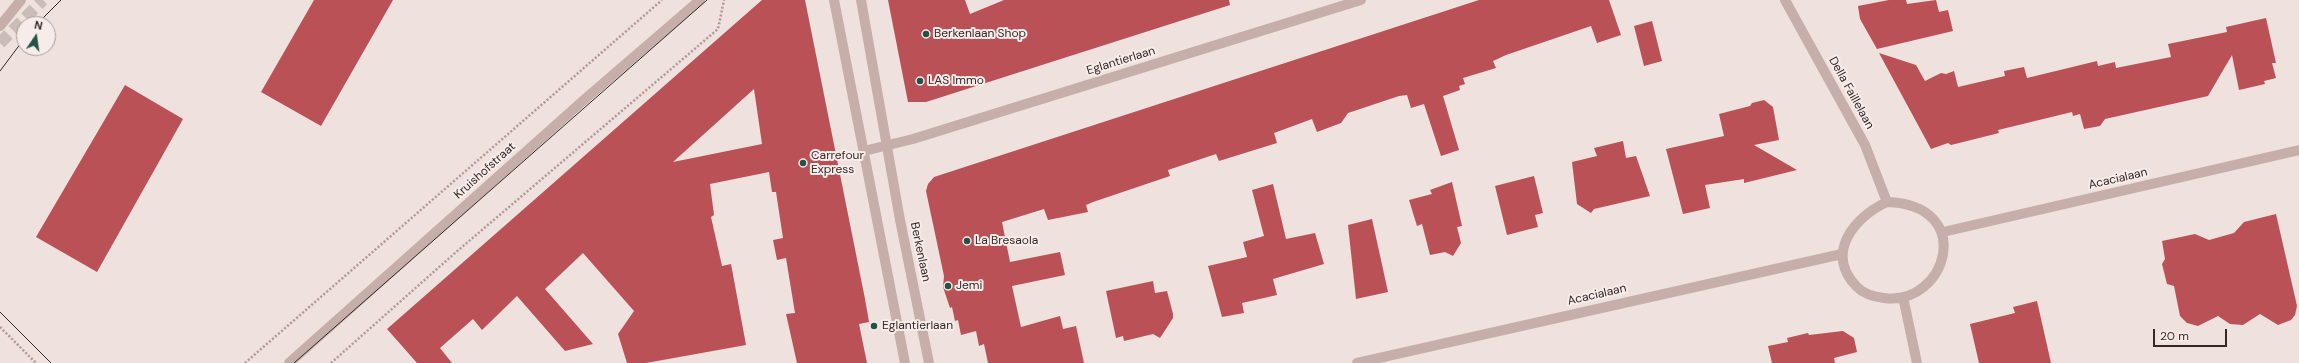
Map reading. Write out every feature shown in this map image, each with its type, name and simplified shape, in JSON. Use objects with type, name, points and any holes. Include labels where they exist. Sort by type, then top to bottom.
[{"type":"street","points":[[0,26],[21,0]]},
{"type":"street","name":"Kruishofstraat","points":[[290,363],[585,99],[700,0]]},
{"type":"street","points":[[834,0],[905,363]]},
{"type":"street","name":"Berkenlaan","points":[[861,0],[900,220],[929,363]]},
{"type":"street","name":"Eglantierlaan","points":[[888,146],[1361,0]]},
{"type":"street","name":"Della Faillelaan","points":[[1785,0],[1865,146],[1887,202]]},
{"type":"street","points":[[864,151],[888,146]]},
{"type":"street","name":"Acacialaan","points":[[1943,232],[2299,150]]},
{"type":"street","points":[[1887,202],[1905,202],[1923,209],[1933,218],[1943,232],[1944,246],[1940,264],[1933,277],[1922,290],[1903,297],[1890,299],[1875,297],[1862,292],[1850,280],[1845,269],[1842,254],[1848,237],[1858,220],[1872,208],[1887,202]]},
{"type":"street","name":"Acacialaan","points":[[1358,363],[1842,254]]},
{"type":"street","points":[[1903,297],[1917,363]]},
{"type":"path","points":[[245,363],[662,0]]},
{"type":"path","points":[[331,363],[455,253],[718,29],[724,0]]},
{"type":"path","points":[[0,327],[36,363]]},
{"type":"building","points":[[314,0],[393,0],[321,126],[261,92]]},
{"type":"building","points":[[762,0],[805,0],[869,322],[859,324],[867,363],[797,363],[786,314],[795,313],[786,258],[777,260],[773,240],[783,238],[776,192],[772,192],[769,172],[710,184],[714,215],[711,217],[722,266],[731,264],[746,345],[646,363],[627,363],[618,334],[634,311],[583,253],[545,289],[593,344],[565,351],[517,296],[482,330],[473,319],[440,348],[452,363],[417,363],[387,329]],"holes":[[[754,89],[762,144],[673,162]]]},
{"type":"building","points":[[888,0],[965,0],[970,14],[1004,0],[1229,0],[1230,5],[926,102],[908,102]]},
{"type":"building","points":[[1479,0],[1609,0],[1621,35],[1597,43],[1591,26],[1506,55],[1493,61],[1496,68],[1463,78],[1465,84],[1459,86],[1460,90],[1443,96],[1459,150],[1441,156],[1424,104],[1411,108],[1407,95],[1399,96],[1348,113],[1341,123],[1317,132],[1312,119],[1274,133],[1277,143],[1219,161],[1216,154],[1168,170],[1170,176],[1086,205],[1088,212],[1048,220],[1044,209],[1002,222],[1010,262],[1060,252],[1065,275],[1012,286],[1021,327],[1060,316],[1063,329],[1076,326],[1084,363],[988,363],[984,344],[979,346],[976,331],[961,335],[958,320],[955,321],[952,307],[950,308],[943,287],[944,276],[926,191],[928,184],[934,177]]},
{"type":"building","points":[[1889,0],[1906,0],[1907,4],[1936,0],[1939,12],[1948,10],[1953,31],[1877,49],[1860,19],[1858,6]]},
{"type":"building","points":[[2266,18],[2276,63],[2272,63],[2276,78],[2264,81],[2265,84],[2239,90],[2232,55],[2208,96],[2105,119],[2100,126],[2084,129],[2080,114],[2073,116],[2072,112],[1998,130],[1999,133],[1951,145],[1948,143],[1931,149],[1879,53],[1916,65],[1925,81],[1941,73],[1946,74],[1954,71],[1958,87],[2005,76],[2004,71],[2024,67],[2027,78],[2097,61],[2098,66],[2115,62],[2116,68],[2171,57],[2168,44],[2227,32],[2226,27]]},
{"type":"building","points":[[1652,21],[1662,61],[1644,66],[1634,26]]},
{"type":"building","points":[[125,85],[183,119],[97,272],[36,237]]},
{"type":"building","points":[[1764,100],[1773,107],[1779,140],[1754,145],[1797,170],[1744,183],[1744,179],[1705,185],[1710,208],[1683,214],[1666,149],[1724,136],[1719,114],[1750,106],[1752,103]]},
{"type":"building","points":[[1623,141],[1626,158],[1636,156],[1650,196],[1594,209],[1591,213],[1577,204],[1572,162],[1597,156],[1594,148]]},
{"type":"building","points":[[1534,176],[1543,213],[1535,215],[1538,227],[1507,235],[1495,186]]},
{"type":"building","points":[[1452,182],[1462,226],[1457,227],[1461,243],[1453,256],[1445,252],[1430,255],[1422,224],[1417,226],[1409,200],[1432,194],[1430,190]]},
{"type":"building","points":[[1273,184],[1286,239],[1315,233],[1324,264],[1273,279],[1277,295],[1242,303],[1244,313],[1222,317],[1208,266],[1247,257],[1243,242],[1264,236],[1252,190]]},
{"type":"building","points":[[2276,214],[2297,306],[2295,315],[2291,320],[2278,325],[2260,314],[2243,325],[2230,324],[2218,316],[2198,326],[2187,323],[2180,316],[2174,286],[2167,284],[2162,264],[2165,259],[2162,241],[2195,234],[2209,240],[2234,233],[2244,222]]},
{"type":"building","points":[[1372,219],[1388,292],[1356,299],[1348,225]]},
{"type":"building","points":[[1153,281],[1155,293],[1167,291],[1173,318],[1160,338],[1153,334],[1124,341],[1123,336],[1116,338],[1106,291]]},
{"type":"building","points":[[2037,301],[2051,363],[1979,363],[1970,324],[2015,313],[2013,307]]},
{"type":"building","points":[[1843,331],[1854,338],[1857,352],[1834,358],[1835,363],[1772,363],[1768,346],[1788,342],[1787,338],[1808,333],[1809,335]]},
{"type":"tunnel","points":[[0,43],[43,0]]},
{"type":"tram line","points":[[45,16],[61,0]]},
{"type":"tram line","points":[[294,363],[707,0]]},
{"type":"tram line","points":[[0,71],[16,50]]},
{"type":"tram line","points":[[0,312],[51,363]]},
{"type":"place","name":"Berkenlaan Shop","points":[[926,34]]},
{"type":"place","name":"LAS Immo","points":[[920,81]]},
{"type":"place","name":"Carrefour Express","points":[[803,163]]},
{"type":"place","name":"La Bresaola","points":[[967,241]]},
{"type":"place","name":"Jemi","points":[[948,286]]},
{"type":"place","name":"Eglantierlaan","points":[[874,326]]}]
